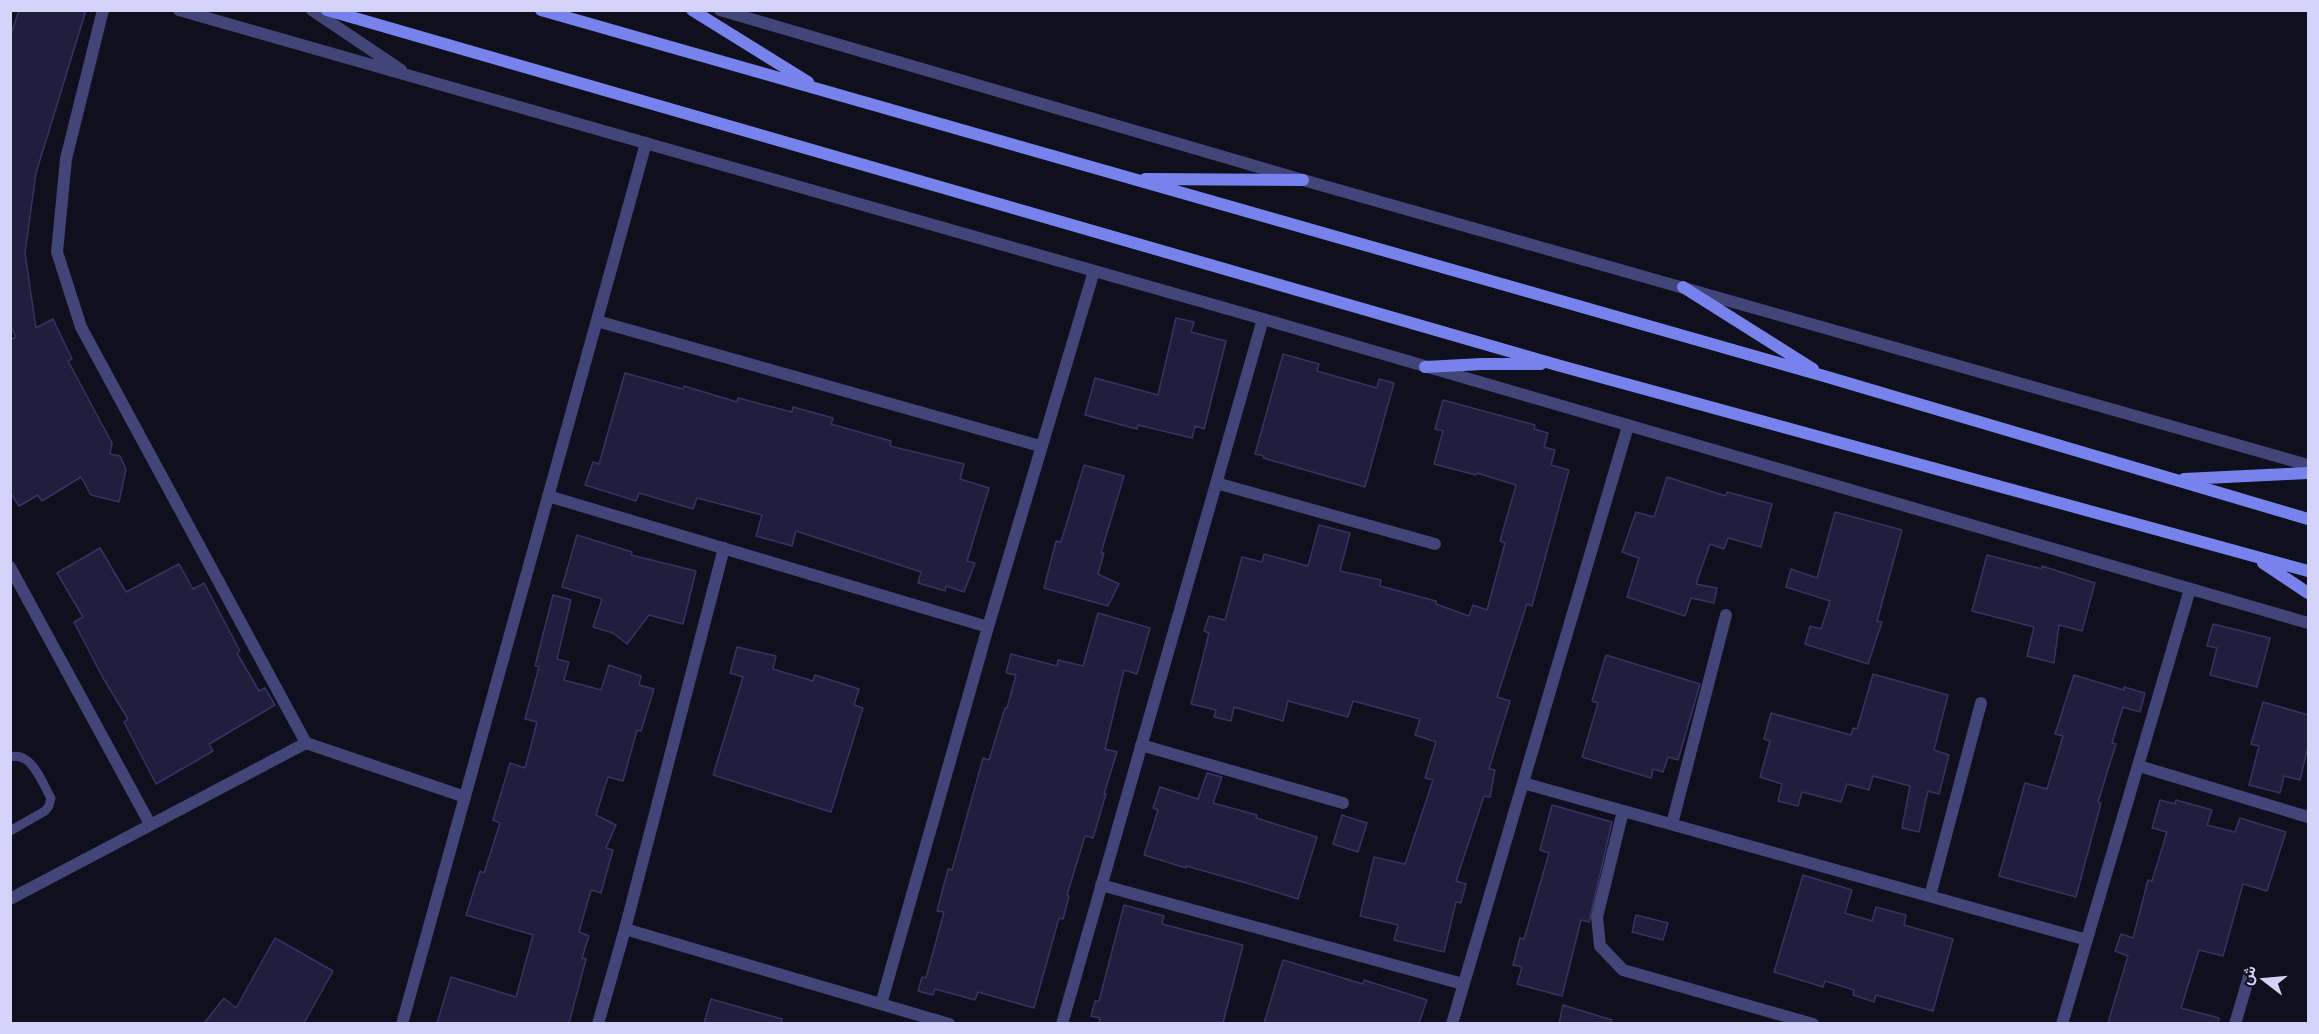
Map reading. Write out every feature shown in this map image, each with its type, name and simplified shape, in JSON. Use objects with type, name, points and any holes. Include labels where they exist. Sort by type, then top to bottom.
[{"type":"main road","points":[[327,10],[1557,365],[2308,572]]},
{"type":"main road","points":[[541,10],[1824,376],[2308,519]]},
{"type":"main road","points":[[692,10],[822,90]]},
{"type":"main road","points":[[1128,179],[1303,180]]},
{"type":"main road","points":[[1683,287],[1824,376]]},
{"type":"main road","points":[[1425,367],[1482,364],[1557,365]]},
{"type":"main road","points":[[2171,479],[2308,473]]},
{"type":"main road","points":[[2252,555],[2308,593]]},
{"type":"street","points":[[103,10],[66,159],[57,252],[81,327],[306,743],[465,797]]},
{"type":"street","points":[[179,10],[1263,319],[2308,623]]},
{"type":"street","points":[[312,10],[409,76]]},
{"type":"street","points":[[720,10],[1303,180],[2308,465]]},
{"type":"street","points":[[402,1023],[646,143]]},
{"type":"street","points":[[880,1004],[1040,446],[1094,271]]},
{"type":"street","points":[[1062,1023],[1263,319]]},
{"type":"street","points":[[597,321],[1040,446]]},
{"type":"street","points":[[1452,1023],[1628,426]]},
{"type":"street","points":[[1216,483],[1435,544]]},
{"type":"street","points":[[548,496],[988,627]]},
{"type":"street","points":[[598,1023],[625,930],[724,548]]},
{"type":"street","points":[[10,567],[150,824]]},
{"type":"street","points":[[2062,1023],[2190,589]]},
{"type":"street","points":[[1672,824],[1726,615]]},
{"type":"street","points":[[1930,896],[1981,703]]},
{"type":"street","points":[[10,899],[306,743]]},
{"type":"street","points":[[1141,745],[1343,803]]},
{"type":"street","points":[[2139,765],[2308,817]]},
{"type":"street","points":[[1523,783],[2087,940]]},
{"type":"street","points":[[1623,810],[1597,917],[1600,946],[1623,970],[1813,1023]]},
{"type":"street","points":[[1101,885],[1463,984]]},
{"type":"street","points":[[625,930],[949,1023]]},
{"type":"street","points":[[2235,1023],[2250,973]]},
{"type":"lane","points":[[10,756],[21,755],[28,759],[51,798],[45,811],[10,831]]},
{"type":"building","points":[[19,10],[86,10],[36,173],[25,253],[36,328],[53,319],[72,359],[68,361],[112,443],[110,454],[120,456],[126,469],[119,502],[91,495],[81,477],[42,501],[38,495],[19,506],[10,492],[10,340],[16,337],[10,325],[10,37]]},
{"type":"building","points":[[1176,318],[1194,322],[1191,332],[1226,341],[1204,429],[1195,426],[1192,438],[1138,425],[1137,429],[1085,415],[1095,378],[1158,395]]},
{"type":"building","points":[[1283,354],[1319,364],[1317,371],[1377,388],[1379,379],[1394,383],[1365,487],[1255,454]]},
{"type":"building","points":[[625,373],[683,389],[684,386],[737,402],[738,398],[792,412],[793,407],[833,418],[831,424],[891,441],[890,446],[964,464],[960,479],[989,488],[967,561],[975,563],[964,592],[946,586],[945,591],[918,583],[921,572],[796,531],[792,546],[756,536],[762,515],[697,498],[693,509],[639,493],[636,501],[585,485],[593,462],[599,464]]},
{"type":"building","points":[[1443,400],[1535,425],[1534,429],[1548,433],[1544,447],[1555,450],[1551,465],[1569,470],[1532,606],[1527,604],[1497,697],[1510,701],[1489,769],[1495,770],[1490,797],[1484,796],[1456,881],[1466,884],[1461,903],[1456,902],[1444,952],[1394,940],[1398,925],[1360,916],[1374,857],[1405,864],[1433,780],[1425,778],[1436,742],[1415,735],[1420,719],[1353,701],[1348,717],[1288,701],[1283,721],[1234,707],[1231,721],[1214,717],[1216,710],[1191,704],[1209,633],[1204,631],[1209,616],[1225,620],[1242,557],[1262,562],[1264,554],[1308,566],[1319,525],[1350,533],[1340,571],[1381,580],[1380,586],[1436,601],[1436,604],[1469,616],[1473,605],[1487,610],[1505,543],[1500,541],[1516,485],[1477,473],[1476,475],[1434,464],[1443,431],[1435,429]]},
{"type":"building","points":[[1084,465],[1124,476],[1101,553],[1104,553],[1098,574],[1119,584],[1108,606],[1044,588],[1056,541],[1061,542]]},
{"type":"building","points":[[1667,477],[1726,496],[1727,492],[1772,504],[1761,547],[1728,538],[1724,549],[1710,544],[1696,584],[1717,588],[1714,603],[1691,598],[1685,616],[1627,597],[1639,558],[1622,552],[1636,512],[1654,517]]},
{"type":"building","points":[[1835,512],[1902,530],[1877,621],[1882,622],[1868,664],[1805,644],[1810,626],[1821,629],[1830,601],[1786,587],[1791,569],[1817,578]]},
{"type":"building","points":[[577,535],[632,552],[631,555],[696,571],[683,624],[649,615],[627,644],[613,633],[593,627],[602,599],[562,587]]},
{"type":"building","points":[[100,548],[126,592],[179,564],[193,589],[204,583],[240,651],[237,653],[259,691],[265,688],[275,705],[209,744],[213,751],[156,784],[124,722],[128,719],[103,678],[74,622],[83,617],[57,573]]},
{"type":"building","points":[[1987,555],[2042,569],[2042,566],[2095,583],[2082,631],[2059,625],[2054,663],[2027,656],[2034,627],[1972,611]]},
{"type":"building","points":[[553,595],[571,600],[557,659],[569,662],[564,680],[601,690],[609,665],[641,676],[639,685],[654,689],[641,731],[637,730],[623,781],[608,777],[596,815],[616,825],[606,848],[613,850],[601,893],[591,890],[579,932],[589,936],[582,958],[586,959],[569,1023],[437,1023],[451,977],[516,997],[533,935],[466,915],[480,871],[484,873],[500,823],[493,820],[510,763],[525,768],[537,722],[525,719],[539,667],[535,666]]},
{"type":"building","points":[[1098,613],[1150,628],[1137,674],[1124,670],[1105,749],[1117,752],[1104,794],[1106,794],[1093,838],[1085,836],[1067,895],[1069,896],[1063,919],[1059,918],[1034,1008],[978,992],[975,1000],[935,989],[933,995],[918,991],[922,977],[926,978],[944,912],[937,911],[948,869],[952,870],[983,758],[989,760],[1005,708],[1007,708],[1016,675],[1006,673],[1011,654],[1057,666],[1058,660],[1083,666]]},
{"type":"building","points":[[2213,624],[2270,638],[2257,687],[2210,675],[2217,648],[2207,646]]},
{"type":"building","points":[[737,647],[776,656],[773,669],[813,681],[815,675],[859,689],[854,705],[863,708],[831,812],[713,775],[743,677],[730,673]]},
{"type":"building","points":[[1606,655],[1700,684],[1678,760],[1668,757],[1663,772],[1653,769],[1651,778],[1582,757],[1598,703],[1592,701]]},
{"type":"building","points":[[1873,674],[1948,695],[1934,750],[1949,755],[1939,794],[1928,791],[1919,832],[1902,828],[1910,786],[1873,776],[1869,790],[1847,784],[1841,802],[1802,792],[1798,806],[1778,801],[1782,784],[1760,777],[1770,741],[1764,739],[1771,713],[1851,735],[1853,728],[1857,729]]},
{"type":"building","points":[[2074,675],[2124,690],[2124,687],[2145,693],[2140,712],[2123,707],[2112,743],[2116,744],[2098,802],[2101,803],[2076,897],[1999,876],[2025,783],[2047,789],[2063,736],[2055,734]]},
{"type":"building","points":[[2263,702],[2308,715],[2308,747],[2300,780],[2284,776],[2280,793],[2249,785],[2259,746],[2251,744]]},
{"type":"building","points":[[1207,773],[1222,777],[1213,803],[1257,815],[1256,818],[1317,837],[1298,899],[1144,855],[1158,810],[1153,808],[1160,787],[1198,799]]},
{"type":"building","points":[[2160,800],[2175,804],[2176,800],[2212,810],[2207,825],[2235,832],[2240,818],[2286,832],[2267,891],[2243,884],[2223,956],[2199,950],[2181,1008],[2219,1018],[2218,1023],[2108,1023],[2128,956],[2115,951],[2121,934],[2133,938],[2148,880],[2152,881],[2167,832],[2152,828]]},
{"type":"building","points":[[1552,805],[1612,822],[1589,922],[1581,920],[1562,996],[1517,984],[1522,967],[1513,965],[1520,938],[1524,939],[1549,853],[1540,850]]},
{"type":"building","points":[[1342,815],[1367,823],[1358,852],[1333,844]]},
{"type":"building","points":[[1803,875],[1852,890],[1845,913],[1872,921],[1876,907],[1906,915],[1904,925],[1953,939],[1933,1011],[1876,995],[1874,1002],[1853,995],[1854,990],[1825,981],[1823,987],[1774,972]]},
{"type":"building","points":[[1124,905],[1164,916],[1162,924],[1243,945],[1223,1023],[1099,1023],[1100,1018],[1091,1016],[1095,1001],[1099,1001]]},
{"type":"building","points":[[1636,915],[1668,923],[1663,940],[1632,932]]},
{"type":"building","points":[[275,938],[333,971],[304,1023],[204,1023],[224,998],[236,1008]]},
{"type":"building","points":[[1283,960],[1363,984],[1364,980],[1427,1000],[1419,1023],[1264,1023]]},
{"type":"building","points":[[711,999],[782,1019],[781,1023],[704,1023]]},
{"type":"building","points":[[1563,1005],[1612,1020],[1611,1023],[1559,1023]]}]
